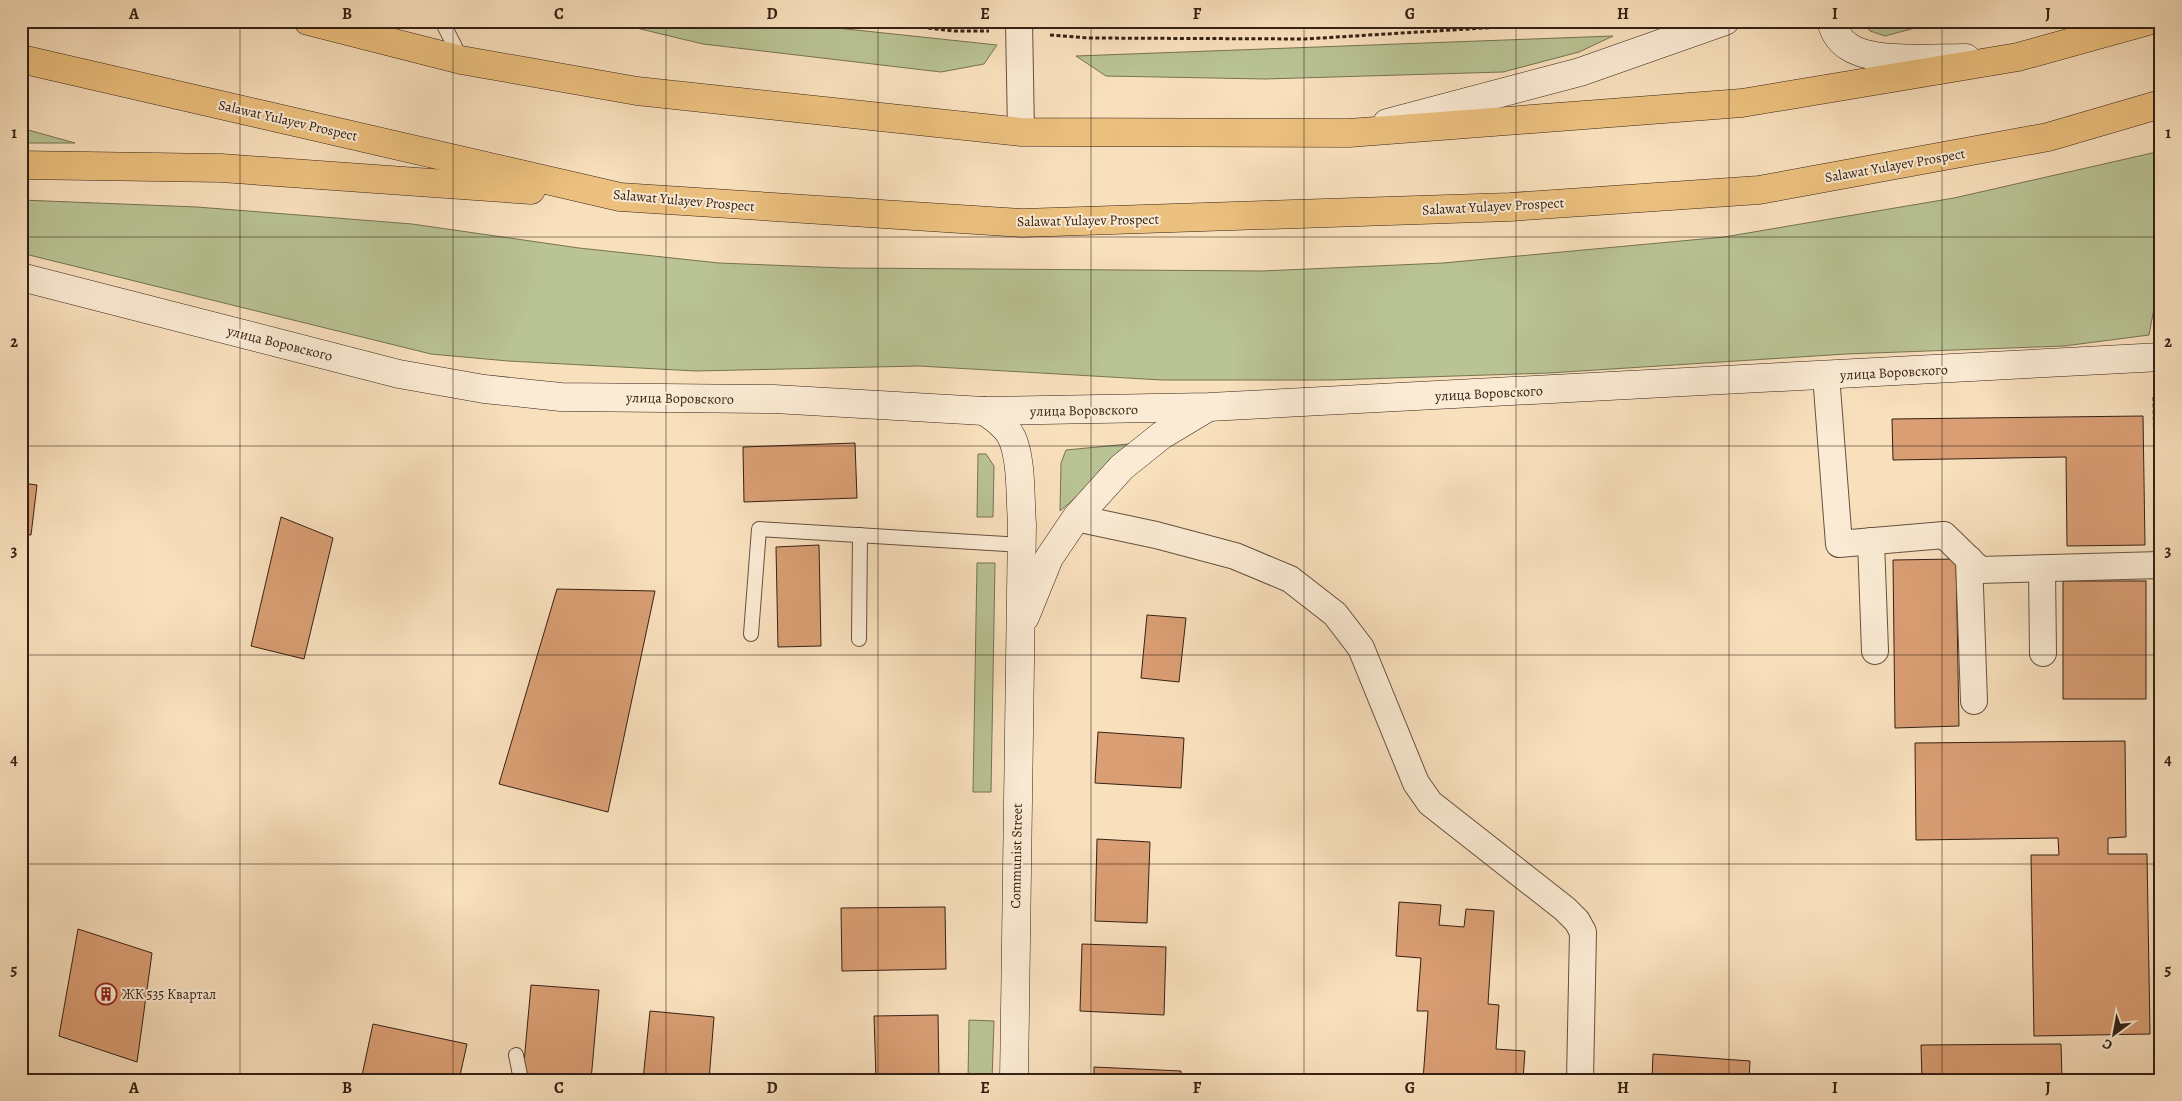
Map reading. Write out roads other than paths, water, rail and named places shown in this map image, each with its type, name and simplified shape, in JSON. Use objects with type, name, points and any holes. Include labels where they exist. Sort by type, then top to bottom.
[{"type":"main road","points":[[308,21],[462,60],[637,91],[1021,132],[1349,133],[1742,103],[2018,58],[2148,21]]},
{"type":"main road","name":"Salawat Yulayev Prospect","points":[[21,60],[620,197],[1022,223],[1510,207],[1759,190],[2048,136],[2161,104]]},
{"type":"main road","points":[[21,165],[221,168],[620,197]]},
{"type":"street","points":[[1349,133],[1580,72],[1725,21]]},
{"type":"street","points":[[1831,21],[1836,37],[1852,49],[1874,56],[1903,58],[2018,58]]},
{"type":"street","points":[[1019,27],[1021,132]]},
{"type":"street","name":"улица Воровского","points":[[21,277],[399,374],[484,389],[561,397],[774,399],[984,411],[1209,407],[2161,357]]},
{"type":"street","points":[[1826,375],[1840,544],[1944,535],[1980,570],[2159,565]]},
{"type":"street","name":"Communist Street","points":[[1019,632],[1049,558],[1076,518],[1122,467],[1162,435],[1209,407]]},
{"type":"street","name":"Communist Street","points":[[984,411],[998,420],[1012,438],[1019,470],[1021,545],[1014,1080]]},
{"type":"street","points":[[1076,518],[1156,535],[1235,556],[1290,579],[1335,614],[1361,648],[1416,783],[1430,803],[1565,908],[1577,921],[1583,932],[1580,1080]]},
{"type":"street","points":[[1871,541],[1875,652]]},
{"type":"street","points":[[1969,559],[1974,702]]},
{"type":"street","points":[[2042,568],[2044,652]]},
{"type":"lane","points":[[442,21],[462,60]]},
{"type":"lane","points":[[751,634],[759,529],[1021,545]]},
{"type":"lane","points":[[859,639],[860,535]]},
{"type":"lane","points":[[516,1055],[521,1080]]},
{"type":"place","name":"ЖК 535 Квартал","points":[[106,994]]}]
